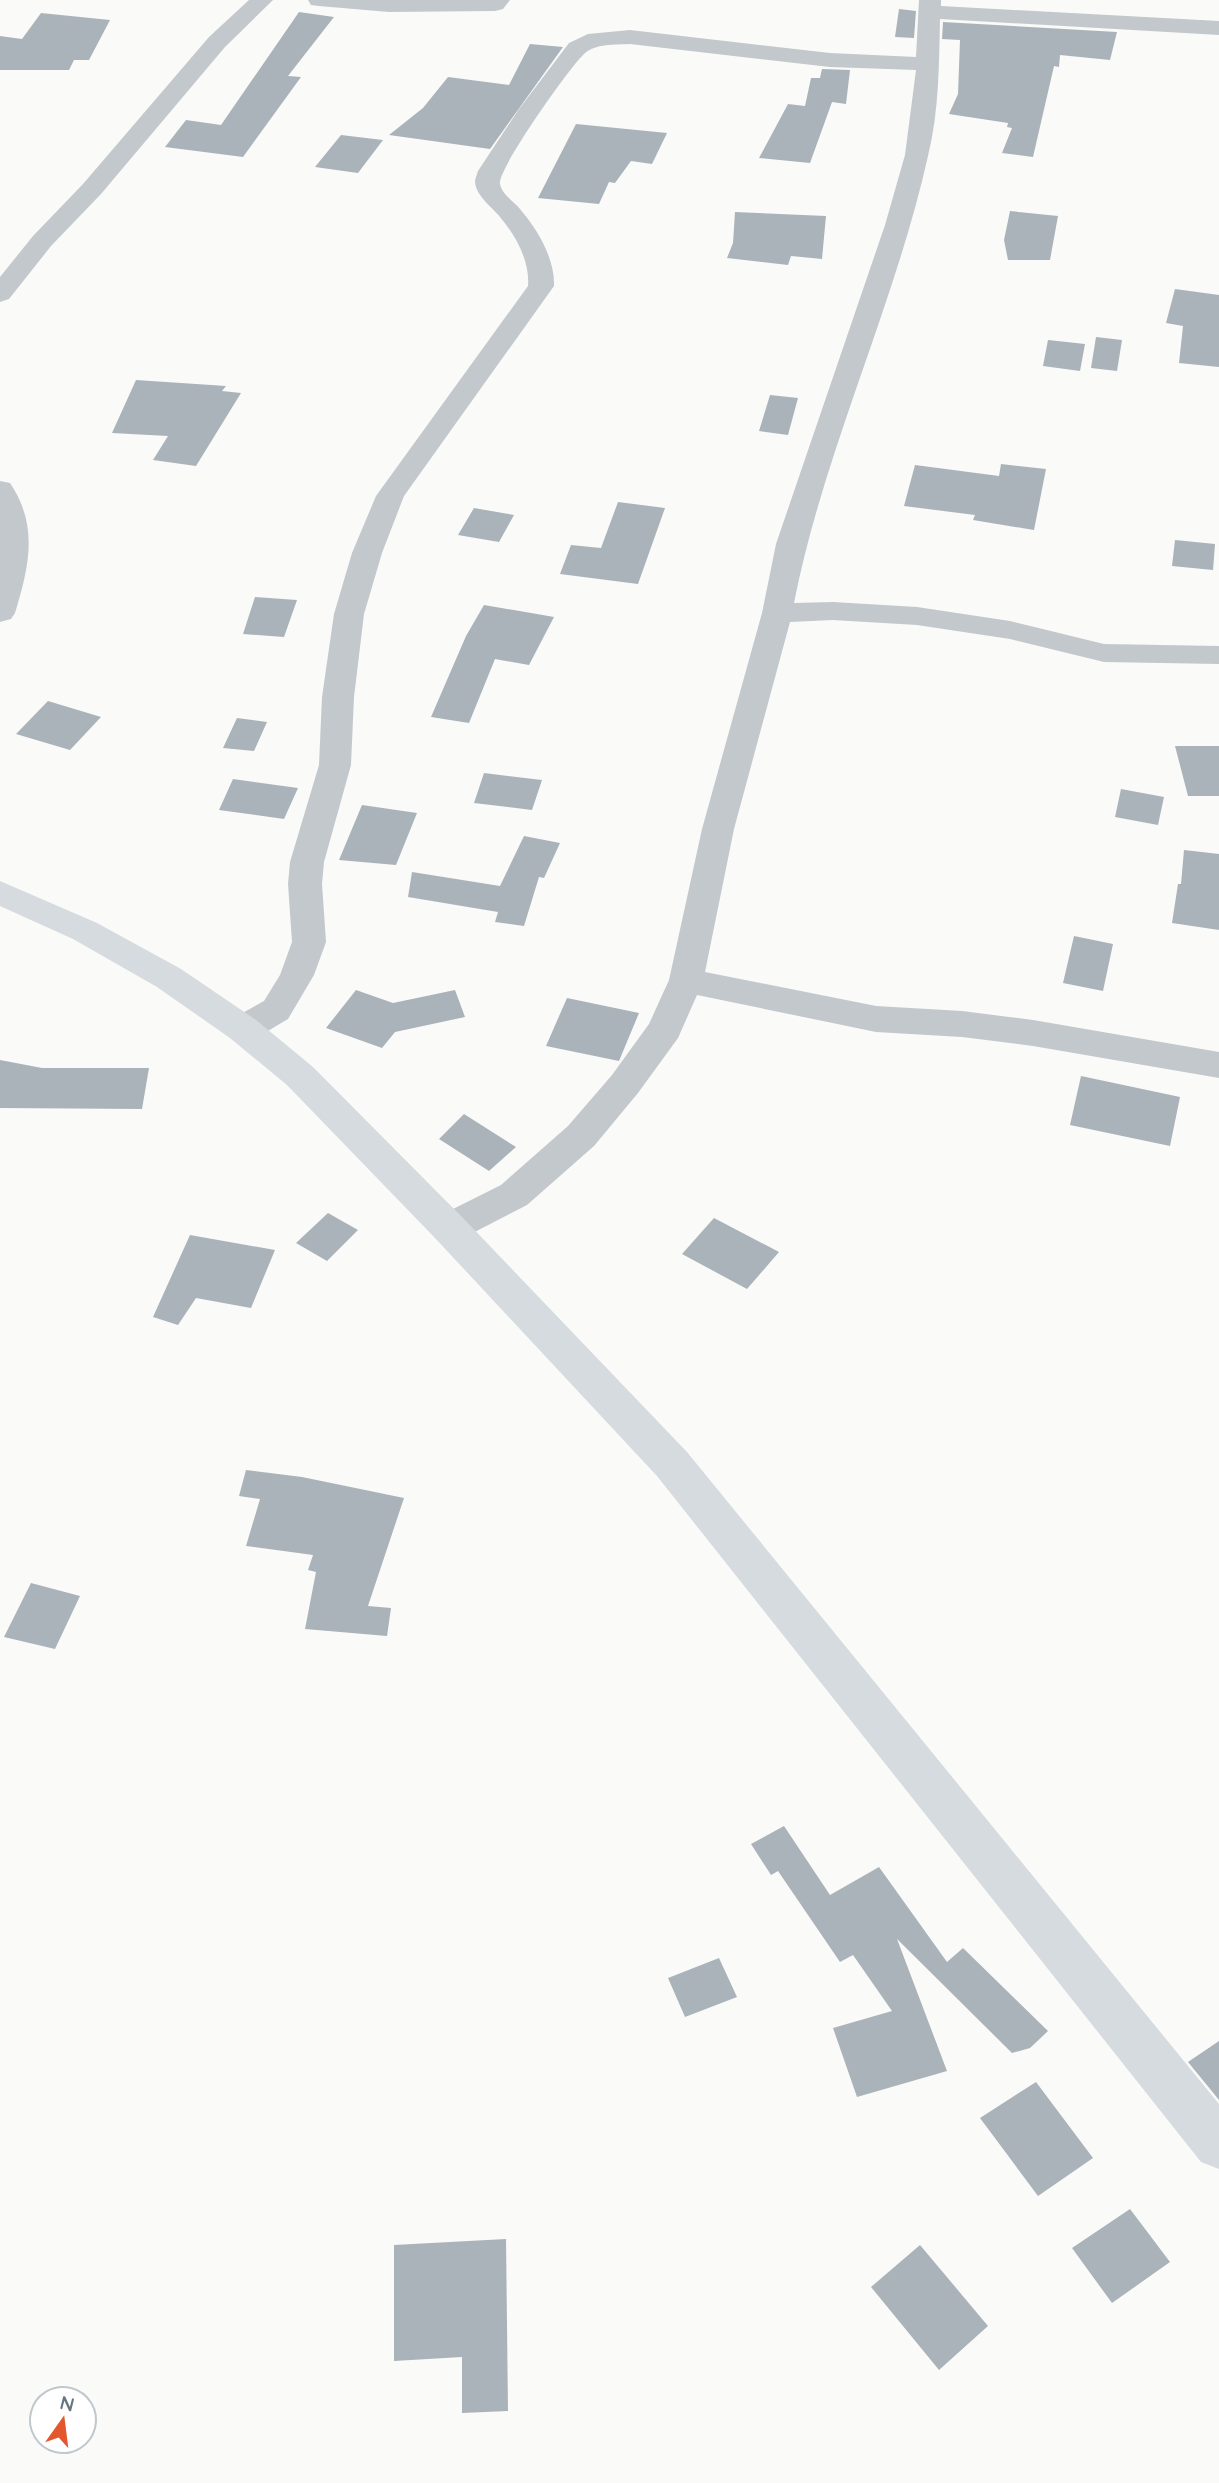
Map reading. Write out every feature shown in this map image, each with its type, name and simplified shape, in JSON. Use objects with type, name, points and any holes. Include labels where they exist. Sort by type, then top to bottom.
[{"type":"main road","points":[[0,892],[97,937],[169,978],[243,1029],[300,1076],[449,1228],[672,1464],[1219,2144]]},
{"type":"street","points":[[0,294],[42,241],[92,189],[216,42],[262,0]]},
{"type":"street","points":[[318,0],[402,5],[495,4],[499,0]]},
{"type":"street","points":[[449,1228],[514,1195],[581,1136],[625,1084],[665,1029],[686,980],[718,829],[777,613],[791,544],[897,225],[917,155],[930,6],[1219,28]]},
{"type":"street","points":[[243,1029],[276,1010],[297,975],[309,942],[304,884],[307,862],[335,765],[338,697],[349,614],[367,553],[385,507],[412,463],[541,286],[542,269],[537,256],[512,215],[492,194],[486,182],[490,171],[527,114],[577,48],[596,38],[629,37],[830,60],[927,64]]},
{"type":"street","points":[[0,489],[9,506],[19,539],[0,613]]},
{"type":"street","points":[[777,613],[833,611],[917,616],[1010,630],[1104,653],[1219,655]]},
{"type":"street","points":[[686,980],[876,1019],[962,1024],[1033,1032],[1219,1065]]},
{"type":"building","points":[[899,9],[916,11],[914,38],[895,37]]},
{"type":"building","points":[[299,12],[334,17],[288,76],[301,77],[243,157],[165,147],[186,120],[221,125]]},
{"type":"building","points":[[41,13],[110,20],[89,60],[74,60],[69,70],[0,70],[0,36],[22,39]]},
{"type":"building","points":[[943,22],[1117,32],[1110,60],[1060,55],[1059,67],[1054,66],[1033,157],[1002,153],[1012,128],[1007,127],[1008,123],[949,114],[958,94],[960,40],[942,39]]},
{"type":"building","points":[[530,44],[563,47],[490,149],[389,135],[423,108],[448,77],[509,85]]},
{"type":"building","points":[[822,69],[850,70],[846,104],[832,102],[810,163],[759,158],[788,104],[805,106],[811,78],[820,78]]},
{"type":"building","points":[[576,124],[667,133],[652,164],[631,161],[615,183],[609,182],[599,204],[538,198]]},
{"type":"building","points":[[341,135],[383,140],[358,173],[315,167]]},
{"type":"building","points":[[1010,211],[1058,216],[1050,260],[1008,260],[1004,240]]},
{"type":"building","points":[[735,212],[826,216],[822,259],[791,256],[788,265],[727,258],[733,243]]},
{"type":"building","points":[[1175,289],[1219,295],[1219,367],[1179,363],[1183,326],[1166,323]]},
{"type":"building","points":[[1096,337],[1122,340],[1117,371],[1091,368]]},
{"type":"building","points":[[1048,340],[1085,344],[1080,371],[1043,366]]},
{"type":"building","points":[[136,380],[226,386],[222,391],[241,393],[196,466],[153,460],[168,436],[112,433]]},
{"type":"building","points":[[770,395],[798,398],[788,435],[759,431]]},
{"type":"building","points":[[1001,464],[1046,469],[1034,530],[973,520],[975,515],[904,506],[915,465],[999,476]]},
{"type":"building","points":[[618,502],[665,508],[638,584],[560,574],[571,545],[601,548]]},
{"type":"building","points":[[474,508],[514,515],[499,542],[458,535]]},
{"type":"building","points":[[1175,540],[1215,544],[1213,570],[1172,566]]},
{"type":"building","points":[[255,597],[297,600],[284,637],[243,634]]},
{"type":"building","points":[[484,605],[554,617],[529,665],[495,659],[469,723],[431,717],[466,636]]},
{"type":"building","points":[[48,701],[101,717],[70,750],[16,734]]},
{"type":"building","points":[[237,718],[267,722],[254,751],[223,748]]},
{"type":"building","points":[[1175,746],[1219,746],[1219,796],[1188,796]]},
{"type":"building","points":[[484,773],[542,780],[532,810],[474,803]]},
{"type":"building","points":[[233,779],[298,788],[284,819],[219,810]]},
{"type":"building","points":[[1121,789],[1164,797],[1158,825],[1115,817]]},
{"type":"building","points":[[362,805],[417,813],[396,865],[339,860]]},
{"type":"building","points":[[524,836],[560,843],[544,878],[539,877],[524,926],[495,922],[498,912],[408,897],[412,872],[500,886]]},
{"type":"building","points":[[1184,850],[1219,854],[1219,930],[1172,923],[1178,884],[1181,884]]},
{"type":"building","points":[[1074,936],[1113,944],[1103,991],[1063,983]]},
{"type":"building","points":[[356,990],[393,1003],[455,990],[465,1017],[395,1032],[382,1048],[326,1028]]},
{"type":"building","points":[[567,998],[639,1013],[619,1061],[546,1046]]},
{"type":"building","points":[[0,1060],[42,1068],[149,1068],[142,1109],[0,1108]]},
{"type":"building","points":[[1081,1076],[1180,1097],[1170,1146],[1070,1125]]},
{"type":"building","points":[[464,1114],[516,1147],[489,1171],[439,1139]]},
{"type":"building","points":[[328,1213],[358,1230],[327,1261],[296,1243]]},
{"type":"building","points":[[714,1218],[779,1252],[747,1289],[682,1254]]},
{"type":"building","points":[[190,1235],[275,1250],[251,1308],[196,1298],[178,1325],[153,1317]]},
{"type":"building","points":[[246,1470],[302,1477],[404,1498],[368,1606],[391,1608],[387,1636],[305,1629],[316,1572],[308,1570],[313,1555],[246,1546],[260,1499],[239,1496]]},
{"type":"building","points":[[31,1583],[80,1596],[55,1649],[4,1637]]},
{"type":"building","points":[[784,1826],[830,1895],[879,1867],[947,1962],[963,1948],[1048,2031],[1030,2048],[1012,2053],[897,1939],[947,2071],[857,2097],[833,2028],[892,2011],[853,1955],[840,1962],[778,1871],[771,1875],[751,1844]]},
{"type":"building","points":[[719,1958],[737,1997],[685,2017],[668,1978]]},
{"type":"building","points":[[1219,2041],[1219,2100],[1188,2062]]},
{"type":"building","points":[[1036,2082],[1093,2158],[1038,2196],[980,2118]]},
{"type":"building","points":[[1130,2209],[1170,2262],[1112,2303],[1072,2248]]},
{"type":"building","points":[[506,2239],[508,2411],[462,2413],[462,2357],[394,2361],[394,2245]]},
{"type":"building","points":[[920,2245],[988,2326],[939,2370],[871,2287]]}]
